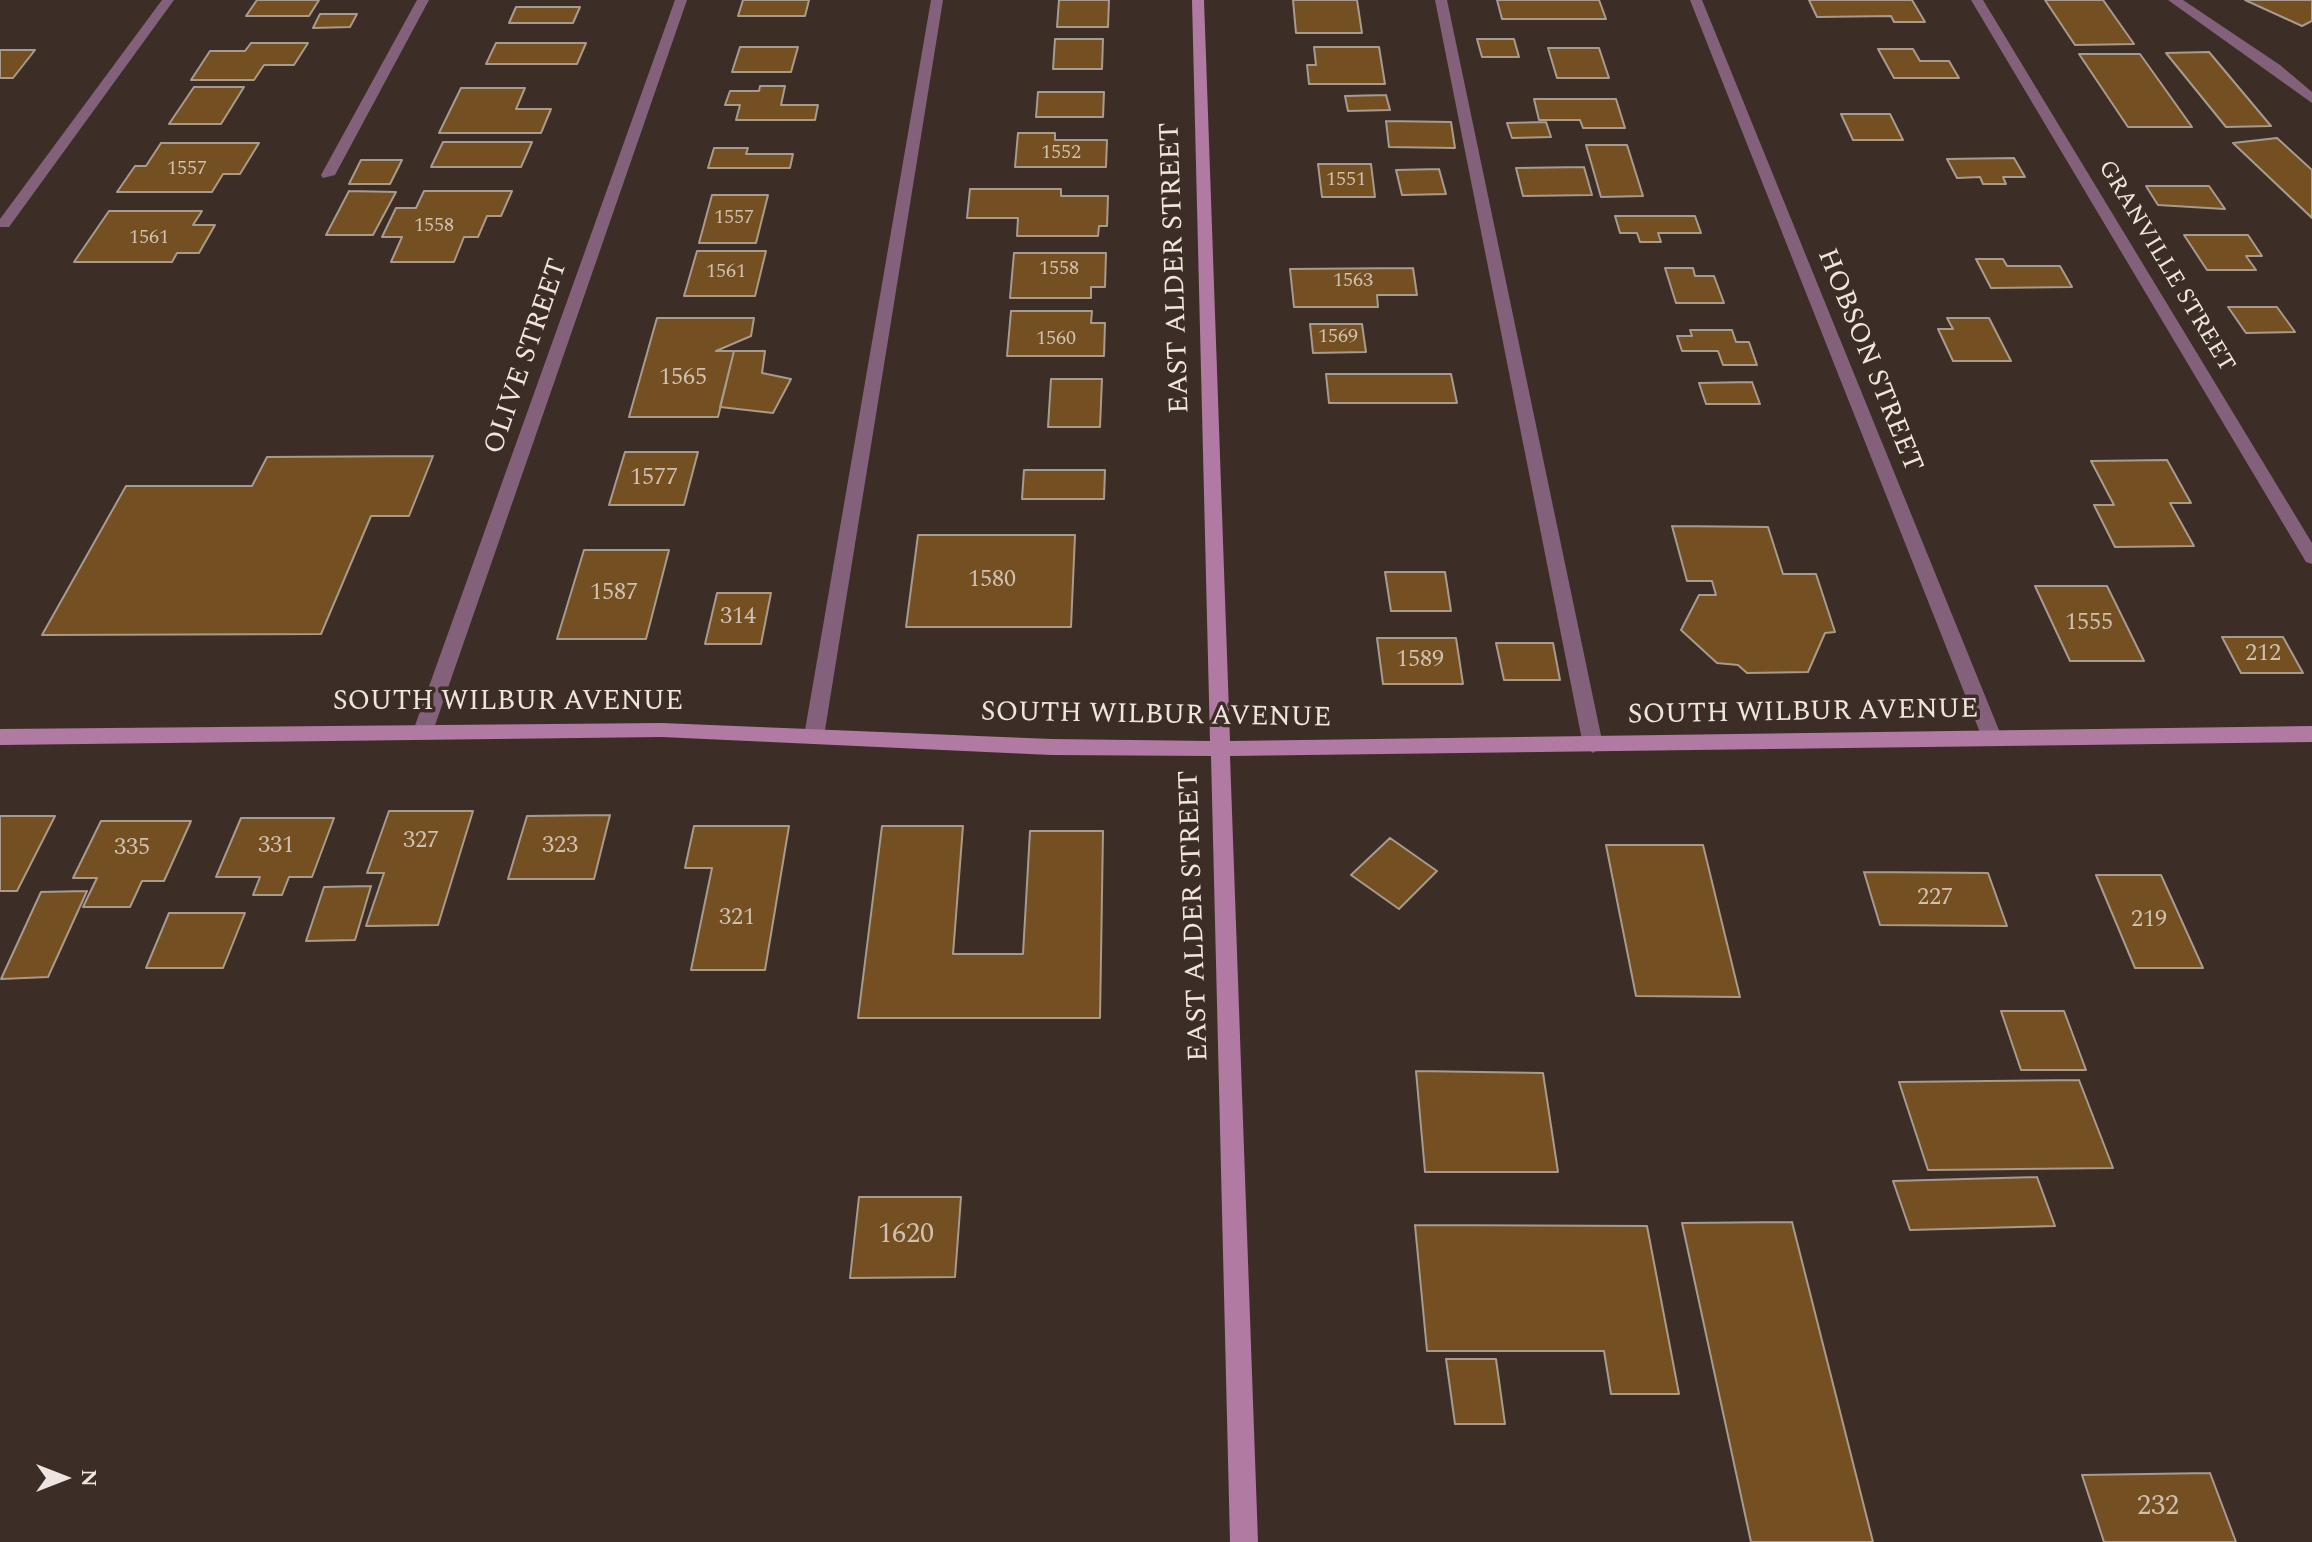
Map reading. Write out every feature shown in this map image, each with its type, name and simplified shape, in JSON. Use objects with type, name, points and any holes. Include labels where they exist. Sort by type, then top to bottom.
[{"type":"main road","name":"EAST ALDER STREET","points":[[1198,0],[1244,1542]]},
{"type":"main road","name":"SOUTH WILBUR AVENUE","points":[[0,737],[662,730],[1051,747],[1222,749],[2312,734]]},
{"type":"street","points":[[4,224],[168,0]]},
{"type":"street","points":[[328,175],[423,0]]},
{"type":"street","name":"OLIVE STREET","points":[[423,731],[681,0]]},
{"type":"street","points":[[814,736],[937,0]]},
{"type":"street","points":[[1441,0],[1593,745]]},
{"type":"street","name":"HOBSON STREET","points":[[1696,0],[1993,740]]},
{"type":"street","name":"GRANVILLE STREET","points":[[1977,0],[2312,558]]},
{"type":"street","points":[[2174,0],[2275,68],[2312,99]]},
{"type":"building","points":[[257,0],[319,0],[309,16],[246,16]]},
{"type":"building","points":[[743,0],[809,0],[805,16],[738,16]]},
{"type":"building","points":[[1059,0],[1109,0],[1108,27],[1057,27]]},
{"type":"building","points":[[1293,0],[1357,0],[1362,33],[1296,33]]},
{"type":"building","points":[[1497,0],[1599,0],[1606,19],[1502,19]]},
{"type":"building","points":[[1809,0],[1912,0],[1925,22],[1894,22],[1891,16],[1817,17]]},
{"type":"building","points":[[2045,0],[2103,0],[2134,44],[2075,45]]},
{"type":"building","points":[[2245,0],[2312,0],[2312,21],[2302,26]]},
{"type":"building","points":[[516,7],[580,7],[573,23],[509,23]]},
{"type":"building","points":[[320,14],[357,14],[350,27],[313,28]]},
{"type":"building","points":[[1055,39],[1103,39],[1102,69],[1053,69]]},
{"type":"building","points":[[1477,39],[1514,39],[1519,57],[1482,57]]},
{"type":"building","points":[[251,43],[308,43],[294,65],[264,65],[254,80],[191,80],[210,51],[245,51]]},
{"type":"building","points":[[496,43],[586,43],[577,64],[486,64]]},
{"type":"building","points":[[740,47],[798,47],[791,72],[732,72]]},
{"type":"building","points":[[1314,47],[1379,47],[1385,84],[1309,84],[1307,65],[1316,65]]},
{"type":"building","points":[[1548,48],[1599,48],[1609,78],[1557,78]]},
{"type":"building","points":[[1878,49],[1913,49],[1920,61],[1949,61],[1959,78],[1894,78]]},
{"type":"building","points":[[0,50],[35,50],[13,78],[0,78]]},
{"type":"building","points":[[2209,52],[2271,126],[2226,127],[2166,53]]},
{"type":"building","points":[[2079,54],[2140,54],[2192,127],[2128,127]]},
{"type":"building","points":[[760,86],[785,86],[781,105],[818,105],[815,120],[736,120],[740,105],[725,105],[730,91],[759,91]]},
{"type":"building","points":[[194,87],[244,87],[221,124],[169,124]]},
{"type":"building","points":[[461,88],[525,88],[516,109],[551,109],[541,133],[439,133]]},
{"type":"building","points":[[1038,92],[1104,92],[1103,117],[1036,117]]},
{"type":"building","points":[[1386,95],[1390,110],[1348,111],[1345,96]]},
{"type":"building","points":[[1534,99],[1616,99],[1625,128],[1583,128],[1580,120],[1539,120]]},
{"type":"building","points":[[1841,114],[1890,114],[1903,140],[1853,140]]},
{"type":"building","points":[[1386,121],[1451,122],[1455,148],[1389,147]]},
{"type":"building","points":[[1546,122],[1551,137],[1512,138],[1507,123]]},
{"type":"building","points":[[1018,133],[1055,133],[1055,140],[1107,140],[1106,167],[1015,167]]},
{"type":"building","points":[[2277,138],[2312,170],[2312,218],[2233,143]]},
{"type":"building","points":[[443,142],[532,142],[521,167],[431,167]]},
{"type":"building","points":[[161,143],[259,143],[240,174],[223,174],[212,192],[117,192],[135,166],[146,166]]},
{"type":"building","points":[[1586,145],[1627,145],[1643,196],[1601,197]]},
{"type":"building","points":[[714,148],[748,148],[746,154],[793,154],[790,168],[708,168]]},
{"type":"building","points":[[2014,158],[2025,177],[2003,177],[2006,184],[1983,184],[1980,177],[1957,178],[1947,159]]},
{"type":"building","points":[[361,160],[402,160],[390,184],[349,184]]},
{"type":"building","points":[[1318,164],[1371,164],[1375,197],[1322,197]]},
{"type":"building","points":[[1584,167],[1592,195],[1523,196],[1516,168]]},
{"type":"building","points":[[1439,169],[1446,194],[1402,195],[1396,170]]},
{"type":"building","points":[[2146,186],[2209,186],[2225,209],[2158,205]]},
{"type":"building","points":[[970,189],[1061,189],[1061,196],[1108,196],[1107,226],[1099,226],[1098,236],[1017,236],[1018,218],[967,218]]},
{"type":"building","points":[[349,191],[396,192],[373,235],[326,235]]},
{"type":"building","points":[[424,191],[512,191],[501,216],[487,216],[478,237],[464,237],[454,262],[391,262],[402,237],[382,237],[396,208],[416,208]]},
{"type":"building","points":[[712,195],[768,195],[756,243],[699,243]]},
{"type":"building","points":[[109,211],[202,211],[193,225],[215,225],[199,253],[177,253],[172,262],[74,262]]},
{"type":"building","points":[[1615,216],[1695,216],[1701,233],[1658,233],[1661,242],[1640,242],[1637,233],[1620,233]]},
{"type":"building","points":[[2184,235],[2248,235],[2262,256],[2246,256],[2256,270],[2207,270]]},
{"type":"building","points":[[697,251],[766,251],[755,296],[684,296]]},
{"type":"building","points":[[1014,253],[1106,253],[1105,287],[1091,287],[1091,298],[1010,298]]},
{"type":"building","points":[[1976,259],[2003,259],[2007,266],[2060,266],[2072,287],[1991,288]]},
{"type":"building","points":[[1413,268],[1417,295],[1377,295],[1378,307],[1294,307],[1290,269]]},
{"type":"building","points":[[1665,268],[1693,268],[1695,276],[1714,276],[1724,303],[1676,303]]},
{"type":"building","points":[[2228,307],[2277,307],[2295,332],[2246,333]]},
{"type":"building","points":[[1011,311],[1092,311],[1091,323],[1105,323],[1104,356],[1007,356]]},
{"type":"building","points":[[657,318],[754,318],[751,336],[716,351],[734,351],[718,417],[629,417]]},
{"type":"building","points":[[1947,318],[1989,318],[2011,361],[1953,361],[1938,329],[1953,329]]},
{"type":"building","points":[[1310,324],[1362,324],[1366,352],[1313,353]]},
{"type":"building","points":[[1690,330],[1732,330],[1736,342],[1749,342],[1757,365],[1723,365],[1718,351],[1682,351],[1677,336],[1692,336]]},
{"type":"building","points":[[734,351],[765,351],[762,373],[791,379],[773,413],[720,407]]},
{"type":"building","points":[[1326,374],[1451,374],[1457,403],[1329,403]]},
{"type":"building","points":[[1051,379],[1102,379],[1100,427],[1048,427]]},
{"type":"building","points":[[1752,382],[1760,404],[1706,404],[1699,383]]},
{"type":"building","points":[[625,452],[698,452],[684,505],[609,505]]},
{"type":"building","points":[[433,456],[409,516],[371,516],[321,634],[42,635],[126,486],[252,486],[267,457]]},
{"type":"building","points":[[2167,460],[2191,503],[2170,503],[2194,546],[2115,547],[2094,505],[2114,505],[2091,461]]},
{"type":"building","points":[[1024,470],[1105,470],[1104,499],[1022,499]]},
{"type":"building","points":[[1672,526],[1768,527],[1783,574],[1816,574],[1835,632],[1825,633],[1808,672],[1747,673],[1738,665],[1717,663],[1681,630],[1699,595],[1716,595],[1712,581],[1687,581]]},
{"type":"building","points":[[918,535],[1075,535],[1071,627],[906,627]]},
{"type":"building","points":[[584,550],[669,550],[646,639],[557,639]]},
{"type":"building","points":[[1385,572],[1445,572],[1451,611],[1391,611]]},
{"type":"building","points":[[2035,586],[2107,586],[2144,661],[2070,661]]},
{"type":"building","points":[[717,593],[771,593],[761,644],[705,644]]},
{"type":"building","points":[[2222,637],[2283,637],[2303,673],[2241,673]]},
{"type":"building","points":[[1377,638],[1456,638],[1463,684],[1383,684]]},
{"type":"building","points":[[1496,643],[1553,643],[1560,680],[1504,680]]},
{"type":"building","points":[[389,811],[473,811],[438,925],[366,926],[384,873],[367,873]]},
{"type":"building","points":[[610,815],[594,879],[508,879],[527,816]]},
{"type":"building","points":[[0,816],[55,816],[17,891],[0,891]]},
{"type":"building","points":[[241,818],[334,818],[312,877],[289,877],[282,895],[253,895],[260,877],[216,877]]},
{"type":"building","points":[[101,821],[191,821],[164,881],[142,881],[130,907],[83,907],[97,878],[73,878]]},
{"type":"building","points":[[694,826],[789,826],[765,970],[691,970],[712,868],[685,868]]},
{"type":"building","points":[[882,826],[963,826],[953,954],[1023,954],[1030,831],[1103,831],[1100,1018],[858,1018]]},
{"type":"building","points":[[1390,838],[1437,871],[1399,909],[1351,875]]},
{"type":"building","points":[[1606,845],[1703,845],[1740,997],[1636,996]]},
{"type":"building","points":[[1864,872],[1988,873],[2007,926],[1880,925]]},
{"type":"building","points":[[2096,875],[2161,875],[2203,968],[2135,968]]},
{"type":"building","points":[[371,886],[355,940],[306,941],[324,887]]},
{"type":"building","points":[[87,891],[48,977],[1,979],[41,892]]},
{"type":"building","points":[[169,913],[245,913],[223,968],[146,968]]},
{"type":"building","points":[[2001,1011],[2064,1011],[2086,1070],[2021,1070]]},
{"type":"building","points":[[1416,1071],[1543,1073],[1558,1172],[1425,1172]]},
{"type":"building","points":[[2079,1080],[2113,1168],[1928,1170],[1899,1082]]},
{"type":"building","points":[[2037,1177],[2055,1226],[1910,1230],[1893,1181]]},
{"type":"building","points":[[859,1197],[961,1197],[955,1277],[850,1278]]},
{"type":"building","points":[[1792,1222],[1873,1542],[1751,1542],[1682,1223]]},
{"type":"building","points":[[1415,1225],[1647,1226],[1679,1394],[1611,1394],[1604,1351],[1427,1351]]},
{"type":"building","points":[[1446,1359],[1496,1359],[1505,1424],[1455,1424]]},
{"type":"building","points":[[2210,1473],[2236,1542],[2104,1542],[2082,1475]]}]
